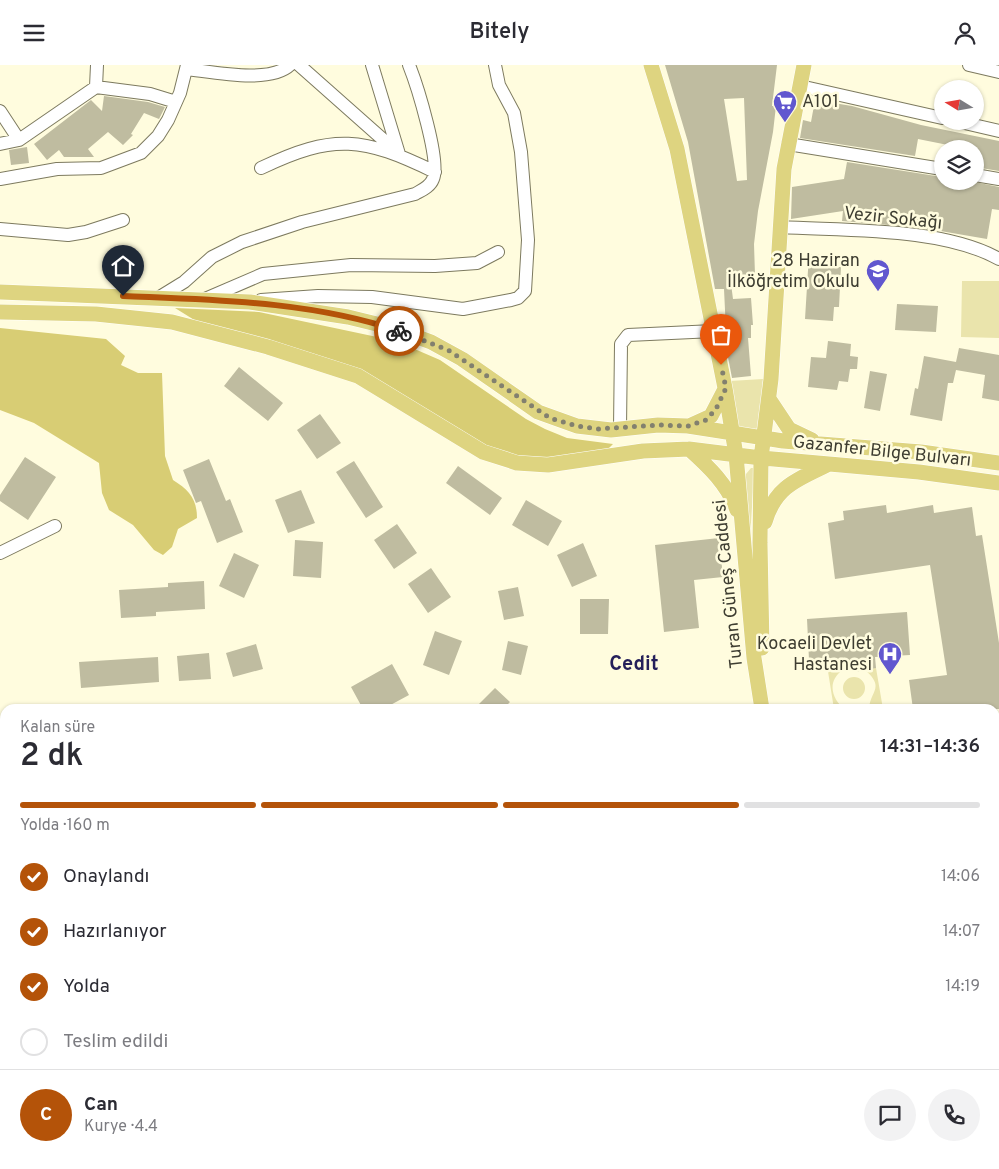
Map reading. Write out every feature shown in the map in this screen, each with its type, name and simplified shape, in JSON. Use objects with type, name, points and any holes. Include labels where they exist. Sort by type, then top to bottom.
[{"type":"main road","points":[[0,291],[250,302],[337,315],[393,329],[448,350],[550,418],[589,428],[658,425],[688,426],[732,432],[726,388],[677,149],[651,65]]},
{"type":"main road","name":"Turan Güneş Caddesi","points":[[763,704],[760,543],[761,458],[769,399],[784,169],[804,65]]},
{"type":"main road","points":[[0,312],[96,315],[172,322],[268,347],[358,376],[483,453],[517,463],[556,465],[601,456],[643,451],[689,449],[736,455]]},
{"type":"main road","points":[[688,426],[712,416],[726,388]]},
{"type":"main road","points":[[769,399],[789,429],[803,437],[830,445]]},
{"type":"main road","name":"Turan Güneş Caddesi","points":[[732,432],[736,455],[754,658],[762,704]]},
{"type":"main road","name":"Gazanfer Bilge Bulvarı","points":[[732,432],[830,445],[921,452],[999,463]]},
{"type":"main road","points":[[689,449],[709,467],[728,491],[742,520]]},
{"type":"main road","name":"Gazanfer Bilge Bulvarı","points":[[736,455],[919,472],[999,483]]},
{"type":"main road","points":[[760,543],[769,508],[780,490],[828,465]]},
{"type":"street","points":[[96,87],[97,65]]},
{"type":"street","points":[[0,179],[57,169],[101,168],[141,153],[158,137],[176,102],[187,67],[246,75],[264,75],[283,70],[290,65]]},
{"type":"street","points":[[299,65],[399,155]]},
{"type":"street","points":[[372,65],[399,155]]},
{"type":"street","points":[[158,298],[184,281],[212,257],[242,241],[302,222],[415,194],[430,183],[435,172],[418,88],[409,65]]},
{"type":"street","points":[[250,302],[287,297],[372,297],[453,309],[511,300],[522,295],[525,291],[528,240],[521,152],[514,113],[499,85],[495,65]]},
{"type":"street","points":[[969,65],[999,72]]},
{"type":"street","points":[[800,86],[934,116]]},
{"type":"street","points":[[0,144],[18,140],[96,87],[150,94],[176,102]]},
{"type":"street","points":[[0,111],[18,140]]},
{"type":"street","points":[[984,128],[999,131]]},
{"type":"street","points":[[261,168],[313,147],[336,142],[366,145],[399,155],[435,172]]},
{"type":"street","points":[[788,144],[934,168]]},
{"type":"street","points":[[984,176],[999,179]]},
{"type":"street","points":[[0,229],[68,235],[86,232],[123,219]]},
{"type":"street","name":"Vezir Sokağı","points":[[781,227],[927,237],[981,251],[999,259]]},
{"type":"street","points":[[205,299],[263,274],[351,265],[435,266],[477,263],[498,252]]},
{"type":"street","points":[[337,296],[333,305],[337,315]]},
{"type":"street","points":[[620,428],[621,344],[628,335],[714,331]]},
{"type":"street","points":[[0,553],[55,526]]},
{"type":"shaded area","points":[[962,281],[999,281],[999,338],[961,337]]},
{"type":"shaded area","points":[[175,308],[259,312],[377,337],[410,347],[440,360],[526,419],[545,429],[567,438],[613,444],[608,449],[555,458],[517,456],[490,449],[362,374],[204,326]]},
{"type":"shaded area","points":[[0,328],[106,339],[125,356],[121,365],[138,373],[162,373],[165,456],[173,480],[188,491],[194,500],[197,511],[197,518],[178,529],[172,547],[163,555],[154,550],[133,525],[109,510],[102,493],[99,463],[34,423],[0,410]]},
{"type":"shaded area","points":[[763,379],[761,420],[757,430],[739,427],[730,381]]},
{"type":"shaded area","points":[[751,468],[754,468],[754,477],[750,537],[745,482],[746,474]]},
{"type":"shaded area","points":[[826,659],[842,659],[843,670],[834,679],[833,685],[834,696],[839,704],[833,704]]},
{"type":"shaded area","points":[[876,668],[882,704],[870,704],[876,685],[871,675],[864,669]]},
{"type":"shaded area","points":[[854,677],[862,680],[865,688],[862,696],[854,699],[846,696],[843,688],[846,680]]},
{"type":"building","points":[[665,65],[777,65],[772,106],[776,106],[773,132],[758,211],[754,244],[755,275],[730,276],[733,299],[751,298],[753,325],[751,325],[751,338],[748,338],[751,376],[732,378],[727,352],[724,289],[715,289],[688,142]],"holes":[[[744,98],[747,180],[737,181],[724,99]]]},
{"type":"building","points":[[104,96],[148,102],[165,107],[159,119],[144,113],[131,134],[133,135],[123,145],[108,132],[88,149],[94,157],[64,157],[59,150],[47,160],[34,144],[91,100],[102,111]]},
{"type":"building","points":[[815,100],[852,106],[934,128],[934,130],[945,130],[999,141],[999,171],[984,168],[984,140],[934,140],[934,142],[918,139],[915,156],[800,138],[803,120],[811,122]]},
{"type":"building","points":[[27,147],[29,163],[11,165],[9,150]]},
{"type":"building","points":[[847,162],[934,176],[934,190],[984,190],[984,184],[999,187],[999,210],[992,209],[987,239],[923,228],[842,221],[843,211],[791,219],[792,187],[844,179]]},
{"type":"building","points":[[809,254],[838,256],[837,267],[841,267],[839,307],[834,307],[833,321],[805,319]]},
{"type":"building","points":[[897,304],[938,306],[936,332],[895,330]]},
{"type":"building","points":[[828,341],[851,344],[850,356],[858,357],[857,369],[850,369],[848,382],[839,381],[837,390],[808,387],[811,357],[826,358]]},
{"type":"building","points":[[959,348],[999,355],[999,401],[982,398],[985,375],[956,370],[953,383],[948,383],[942,421],[910,415],[915,388],[918,389],[924,356],[956,362]]},
{"type":"building","points":[[239,367],[283,403],[268,421],[224,386]]},
{"type":"building","points":[[870,371],[887,374],[880,411],[864,408]]},
{"type":"building","points":[[320,414],[341,443],[317,459],[297,430]]},
{"type":"building","points":[[25,457],[56,477],[28,520],[0,501],[0,495]]},
{"type":"building","points":[[209,459],[226,501],[230,499],[243,532],[217,543],[201,501],[196,503],[183,470]]},
{"type":"building","points":[[354,461],[383,507],[366,518],[336,472]]},
{"type":"building","points":[[458,466],[502,498],[490,515],[446,483]]},
{"type":"building","points":[[301,490],[315,523],[288,533],[275,500]]},
{"type":"building","points":[[526,500],[562,521],[548,546],[512,525]]},
{"type":"building","points":[[886,505],[887,513],[933,505],[934,513],[972,507],[976,536],[982,535],[999,643],[999,704],[912,704],[909,680],[947,675],[930,565],[835,579],[828,523],[844,520],[843,511]]},
{"type":"building","points":[[397,524],[417,553],[394,569],[374,540]]},
{"type":"building","points":[[719,538],[723,577],[694,580],[699,628],[664,632],[655,545]]},
{"type":"building","points":[[295,540],[323,542],[321,578],[293,576]]},
{"type":"building","points":[[583,543],[597,576],[572,587],[557,555]]},
{"type":"building","points":[[234,553],[259,565],[244,598],[219,586]]},
{"type":"building","points":[[431,568],[451,597],[428,613],[408,584]]},
{"type":"building","points":[[204,581],[205,609],[156,612],[156,616],[121,618],[119,590],[168,587],[168,583]]},
{"type":"building","points":[[518,587],[524,616],[504,620],[498,591]]},
{"type":"building","points":[[580,599],[609,599],[608,634],[580,634]]},
{"type":"building","points":[[907,612],[910,655],[875,657],[876,668],[854,672],[854,670],[843,670],[842,659],[809,660],[807,619]]},
{"type":"building","points":[[435,631],[462,641],[449,675],[423,665]]},
{"type":"building","points":[[508,641],[528,646],[521,675],[502,670]]},
{"type":"building","points":[[256,644],[263,669],[233,677],[226,653]]},
{"type":"building","points":[[209,653],[211,679],[179,681],[177,656]]},
{"type":"building","points":[[158,657],[159,682],[81,688],[79,662]]},
{"type":"building","points":[[392,664],[409,695],[392,704],[360,704],[351,687]]},
{"type":"building","points":[[495,688],[510,702],[508,704],[479,704]]},
{"type":"way so far","points":[[399,331],[448,350],[538,412],[550,418],[577,426],[598,429],[611,430],[658,425],[688,426],[706,420],[712,416],[726,388],[721,365]]},
{"type":"place","name":"A101","points":[[785,123]]},
{"type":"place","name":"28 Haziran İlköğretim Okulu","points":[[878,292]]},
{"type":"place","name":"Kocaeli Devlet Hastanesi","points":[[890,675]]},
{"type":"district","name":"Cedit","points":[[634,665]]},
{"type":"route","points":[[123,296],[205,299],[279,305],[348,317],[399,331]]}]
